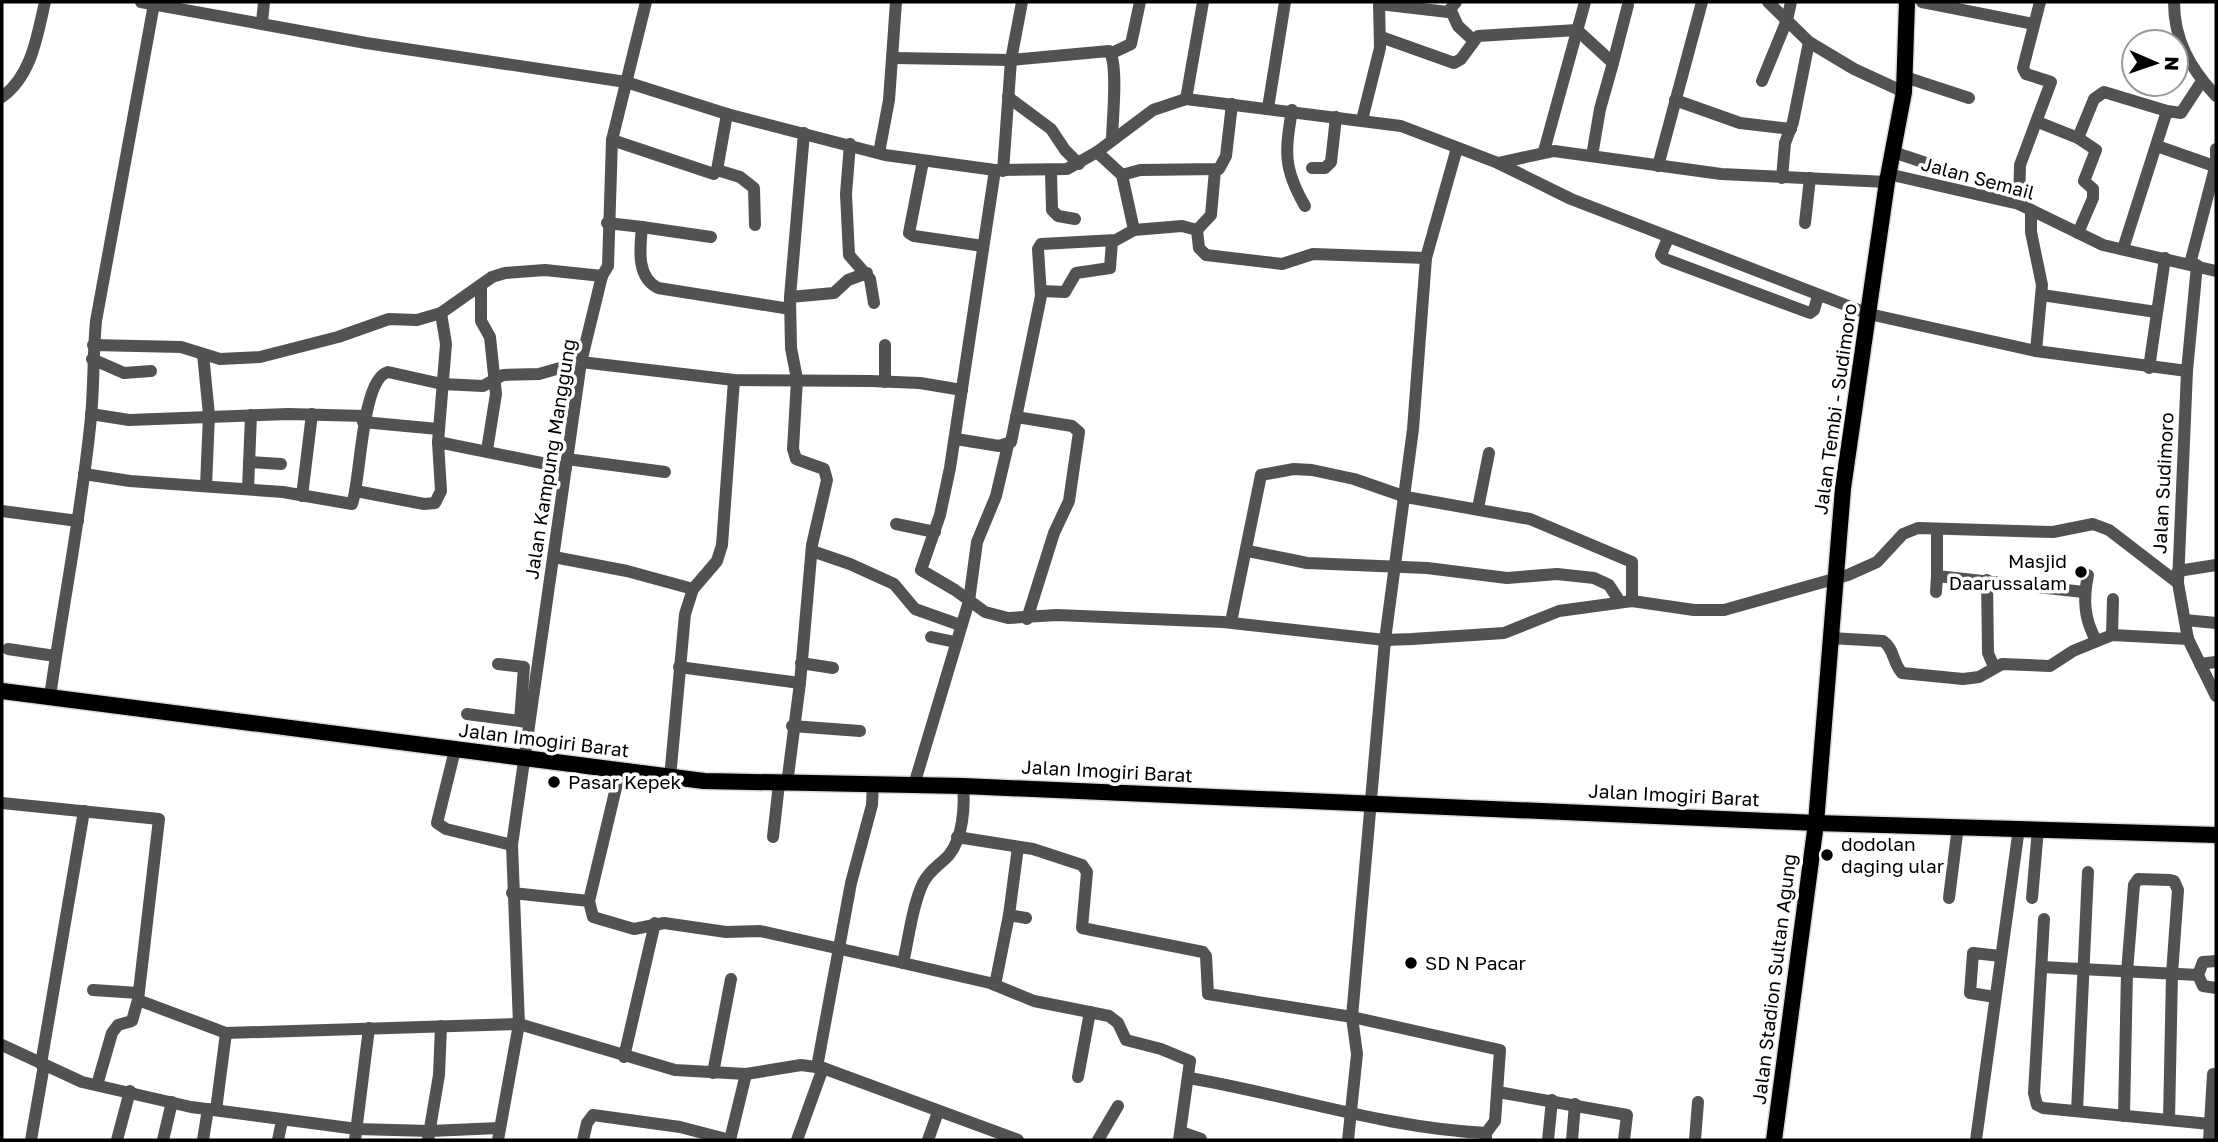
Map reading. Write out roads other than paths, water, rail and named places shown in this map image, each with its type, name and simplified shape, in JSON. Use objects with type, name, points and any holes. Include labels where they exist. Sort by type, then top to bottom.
[{"type":"main road","name":"Jalan Tembi - Sudimoro","points":[[1816,823],[1843,488],[1870,314],[1887,178],[1904,84],[1907,2]]},
{"type":"main road","name":"Jalan Imogiri Barat","points":[[2,691],[670,778],[783,784],[872,793],[914,785],[1370,810],[2216,835]]},
{"type":"main road","name":"Jalan Stadion Sultan Agung","points":[[1774,1140],[1816,823]]},
{"type":"street","points":[[2,97],[16,87],[32,56],[45,2]]},
{"type":"street","points":[[262,22],[264,2]]},
{"type":"street","name":"Jalan Kampung Manggung","points":[[499,1134],[519,1024],[512,845],[524,760],[526,722],[538,668],[581,362],[602,276],[608,267],[607,223],[612,140],[646,2]]},
{"type":"street","points":[[879,153],[894,58],[896,2]]},
{"type":"street","points":[[1022,2],[1011,60],[999,171],[983,246],[956,439],[935,532],[920,570],[1000,617],[1027,619],[1057,615],[1231,622],[1385,640],[1500,634],[1559,611],[1626,602],[1717,611],[1834,578],[1877,562],[1910,530],[2053,532],[2083,525],[2099,526],[2178,577],[2216,565]]},
{"type":"street","points":[[894,58],[1011,60],[1103,51],[1112,54],[1131,44],[1140,2]]},
{"type":"street","points":[[1185,99],[1203,2]]},
{"type":"street","points":[[1268,108],[1285,2]]},
{"type":"street","points":[[1498,163],[1544,151],[1585,2]]},
{"type":"street","points":[[1658,166],[1702,2]]},
{"type":"street","points":[[1768,2],[1809,42],[1854,69],[1904,84],[1969,98]]},
{"type":"street","points":[[1762,81],[1787,20],[1791,2]]},
{"type":"street","points":[[1922,2],[2034,24]]},
{"type":"street","points":[[2018,204],[2020,165],[2051,82],[2024,71],[2040,2]]},
{"type":"street","points":[[2174,2],[2175,30],[2183,52],[2202,81],[2216,96]]},
{"type":"street","points":[[50,697],[84,474],[91,414],[93,345],[148,3],[366,43],[626,82],[727,114],[879,153],[999,171],[1051,172],[1079,164],[1153,110],[1185,99],[1362,120],[1410,129],[1498,163],[1549,190],[1870,314],[2035,351],[2187,371]]},
{"type":"street","points":[[1362,120],[1381,37],[1379,3],[1454,6],[1461,31],[1473,40]]},
{"type":"street","points":[[1592,156],[1600,109],[1628,5]]},
{"type":"street","points":[[1381,37],[1454,63],[1461,59],[1473,40],[1487,34],[1577,30],[1613,63]]},
{"type":"street","points":[[1782,178],[1786,142],[1809,42]]},
{"type":"street","points":[[1112,54],[1112,140]]},
{"type":"street","points":[[2078,138],[2094,99],[2104,92],[2181,113],[2202,81]]},
{"type":"street","points":[[1008,97],[1054,131],[1065,150],[1079,164]]},
{"type":"street","points":[[1675,100],[1740,123],[1791,129]]},
{"type":"street","points":[[1122,175],[1140,170],[1215,170],[1222,166],[1226,156],[1232,104]]},
{"type":"street","points":[[1292,110],[1286,162],[1293,186],[1305,206]]},
{"type":"street","points":[[2123,249],[2167,111]]},
{"type":"street","points":[[718,170],[727,114]]},
{"type":"street","points":[[1312,168],[1325,168],[1331,162],[1336,117]]},
{"type":"street","points":[[2038,122],[2078,138],[2096,150],[2084,181],[2093,189],[2094,198],[2078,233]]},
{"type":"street","points":[[773,837],[800,683],[812,551],[827,480],[820,466],[794,456],[797,379],[790,303],[804,133]]},
{"type":"street","points":[[612,140],[711,174],[718,170],[740,177],[754,188],[755,225]]},
{"type":"street","points":[[850,144],[846,194],[849,255],[866,273],[874,303]]},
{"type":"street","points":[[2157,146],[2215,164]]},
{"type":"street","points":[[1348,1140],[1357,1054],[1352,1017],[1385,640],[1406,497],[1426,258],[1457,148]]},
{"type":"street","name":"Jalan Sudimoro","points":[[2216,149],[2210,215],[2194,264],[2178,577],[2188,639],[2216,696]]},
{"type":"street","name":"Jalan Semail","points":[[1544,151],[1782,178],[1887,178],[2018,204],[2103,244],[2216,271]]},
{"type":"street","points":[[1097,152],[1122,175],[1134,230]]},
{"type":"street","points":[[1893,152],[1929,164]]},
{"type":"street","points":[[923,161],[909,233],[983,246]]},
{"type":"street","points":[[1215,170],[1211,215],[1197,230],[1202,254],[1278,264],[1313,254],[1426,258]]},
{"type":"street","points":[[1051,172],[1052,210],[1058,216],[1075,219]]},
{"type":"street","points":[[1805,223],[1810,178]]},
{"type":"street","points":[[2031,210],[2031,232],[2042,295],[2035,351]]},
{"type":"street","points":[[607,223],[711,237]]},
{"type":"street","points":[[914,785],[969,601],[977,542],[996,496],[1008,445],[1013,438],[1041,291],[1040,245],[1112,241],[1134,230],[1182,226],[1197,230]]},
{"type":"street","points":[[642,227],[640,255],[648,283],[658,288],[790,303],[834,293],[848,280],[866,273]]},
{"type":"street","points":[[1668,237],[1661,255],[1665,259],[1810,313],[1818,296]]},
{"type":"street","points":[[1041,291],[1065,292],[1076,273],[1110,268],[1112,241]]},
{"type":"street","points":[[2149,368],[2165,258]]},
{"type":"street","points":[[93,345],[181,346],[220,359],[260,357],[338,337],[389,319],[417,320],[441,313],[481,285],[505,273],[525,270],[602,276]]},
{"type":"street","points":[[481,285],[481,321],[490,337],[495,381],[495,405],[487,450]]},
{"type":"street","points":[[2042,295],[2156,312]]},
{"type":"street","points":[[356,491],[424,504],[435,503],[441,491],[438,435],[446,344],[441,313]]},
{"type":"street","points":[[886,345],[886,382]]},
{"type":"street","points":[[203,354],[209,415],[206,486]]},
{"type":"street","points":[[92,359],[124,373],[151,371]]},
{"type":"street","points":[[84,474],[247,489],[352,504],[356,491],[364,419],[383,373],[442,384],[483,386],[503,375],[539,374],[581,362],[734,380],[886,382],[962,390]]},
{"type":"street","points":[[670,778],[685,614],[693,589],[717,561],[722,545],[734,380]]},
{"type":"street","points":[[91,414],[129,420],[209,415],[312,414],[364,419],[438,435],[487,450],[566,464],[664,472]]},
{"type":"street","points":[[302,496],[312,414]]},
{"type":"street","points":[[247,489],[251,415]]},
{"type":"street","points":[[1016,417],[1072,426],[1079,432],[1069,501],[1054,533],[1027,619]]},
{"type":"street","points":[[956,439],[1008,445]]},
{"type":"street","points":[[1478,508],[1489,453]]},
{"type":"street","points":[[249,462],[281,464]]},
{"type":"street","points":[[1231,622],[1264,472],[1312,470],[1354,479],[1406,497],[1478,508],[1550,525],[1630,561],[1634,567],[1626,602]]},
{"type":"street","points":[[2,511],[78,521]]},
{"type":"street","points":[[897,524],[935,532]]},
{"type":"street","points":[[1936,592],[1937,529]]},
{"type":"street","points":[[812,551],[850,564],[894,584],[915,609],[960,625]]},
{"type":"street","points":[[1248,551],[1307,563],[1395,566],[1507,578],[1557,574],[1594,578],[1609,585],[1626,602]]},
{"type":"street","points":[[554,557],[627,571],[693,589]]},
{"type":"street","points":[[2088,575],[2084,592],[2086,618],[2096,640]]},
{"type":"street","points":[[1937,576],[2084,592]]},
{"type":"street","points":[[1987,580],[1988,653],[1994,667]]},
{"type":"street","points":[[2112,635],[2113,599]]},
{"type":"street","points":[[2185,620],[2216,623]]},
{"type":"street","points":[[1830,638],[1875,639],[1887,643],[1896,667],[1910,675],[1963,679],[1979,677],[2003,664],[2050,666],[2096,640],[2112,635],[2188,639]]},
{"type":"street","points":[[931,637],[955,642]]},
{"type":"street","points":[[8,649],[55,656]]},
{"type":"street","points":[[2200,664],[2216,662]]},
{"type":"street","points":[[801,663],[833,668]]},
{"type":"street","points":[[498,664],[538,668]]},
{"type":"street","points":[[467,715],[526,722],[524,667]]},
{"type":"street","points":[[679,667],[800,683]]},
{"type":"street","points":[[792,726],[860,731]]},
{"type":"street","points":[[455,750],[437,823],[446,829],[512,845]]},
{"type":"street","points":[[620,771],[589,901],[593,917],[634,929],[655,923],[732,933],[760,932],[995,985],[1034,1001],[1114,1019],[1126,1040],[1161,1049],[1190,1061],[1180,1136],[1201,1139]]},
{"type":"street","points":[[903,963],[924,881],[937,863],[950,854],[957,837],[963,812],[963,789]]},
{"type":"street","points":[[797,1140],[820,1068],[851,883],[872,793]]},
{"type":"street","points":[[2,803],[159,819],[138,997],[132,1021],[118,1025],[112,1033],[97,1085]]},
{"type":"street","points":[[31,1140],[84,811]]},
{"type":"street","points":[[1950,898],[1958,826]]},
{"type":"street","points":[[1976,1140],[2019,828]]},
{"type":"street","points":[[2032,898],[2038,829]]},
{"type":"street","points":[[957,837],[1046,852],[1085,868],[1082,928],[1205,954],[1208,994],[1352,1017],[1500,1050],[1495,1121],[1486,1137],[1420,1128],[1189,1078]]},
{"type":"street","points":[[995,985],[1009,915],[1018,847]]},
{"type":"street","points":[[2077,1111],[2088,872]]},
{"type":"street","points":[[2124,1116],[2127,972],[2134,885],[2142,879],[2170,880],[2177,885],[2169,1120]]},
{"type":"street","points":[[512,892],[589,901]]},
{"type":"street","points":[[1009,915],[1026,918]]},
{"type":"street","points":[[2044,919],[2034,1100],[2043,1108],[2210,1124]]},
{"type":"street","points":[[624,1057],[655,923]]},
{"type":"street","points":[[1995,997],[1970,993],[1973,953],[2001,957]]},
{"type":"street","points":[[2216,961],[2203,962],[2198,975],[2203,986],[2216,988]]},
{"type":"street","points":[[2042,967],[2198,975]]},
{"type":"street","points":[[713,1073],[731,979]]},
{"type":"street","points":[[93,990],[138,997],[226,1033],[519,1024],[624,1057],[676,1070],[746,1074],[801,1065],[820,1068],[1018,1140]]},
{"type":"street","points":[[1078,1077],[1090,1012]]},
{"type":"street","points":[[429,1136],[439,1075],[441,1026]]},
{"type":"street","points":[[356,1135],[369,1028]]},
{"type":"street","points":[[203,1140],[212,1110],[226,1033]]},
{"type":"street","points":[[3,1048],[82,1082],[212,1110],[356,1135],[499,1134]]},
{"type":"street","points":[[583,1140],[587,1123],[593,1115],[680,1127],[730,1140],[746,1074]]},
{"type":"street","points":[[2209,1140],[2213,1074]]},
{"type":"street","points":[[117,1140],[130,1091]]},
{"type":"street","points":[[1498,1093],[1552,1100],[1627,1115],[1624,1140]]},
{"type":"street","points":[[1548,1140],[1552,1100]]},
{"type":"street","points":[[163,1140],[172,1102]]},
{"type":"street","points":[[1695,1140],[1698,1102]]},
{"type":"street","points":[[1572,1140],[1575,1104]]},
{"type":"street","points":[[1098,1140],[1118,1106]]},
{"type":"street","points":[[928,1140],[938,1112]]},
{"type":"street","points":[[278,1140],[282,1121]]},
{"type":"place","name":"Masjid Daarussalam","points":[[2081,572]]},
{"type":"place","name":"Pasar Kepek","points":[[554,782]]},
{"type":"place","name":"dodolan daging ular","points":[[1827,855]]},
{"type":"place","name":"SD N Pacar","points":[[1411,963]]}]
